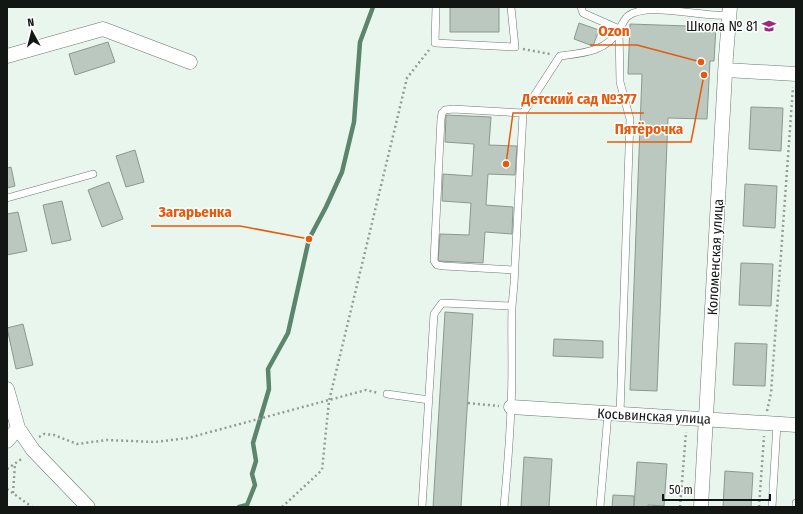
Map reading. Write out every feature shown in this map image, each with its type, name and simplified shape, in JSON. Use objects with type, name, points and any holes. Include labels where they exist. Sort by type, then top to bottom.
[{"type":"street","name":"Коломенская улица","points":[[701,507],[730,11]]},
{"type":"street","points":[[7,56],[103,29],[190,62]]},
{"type":"street","points":[[726,70],[795,74]]},
{"type":"street","points":[[7,389],[18,428],[33,450],[88,507]]},
{"type":"street","name":"Косьвинская улица","points":[[511,407],[796,425]]},
{"type":"street","points":[[7,441],[18,428]]},
{"type":"lane","points":[[436,7],[435,43],[515,47],[511,7]]},
{"type":"lane","points":[[581,7],[583,14],[619,29]]},
{"type":"lane","points":[[504,507],[511,407],[513,358],[511,332],[512,306],[523,113],[560,56],[589,52],[599,47],[614,38],[627,16],[643,10],[667,10],[721,16],[730,11]]},
{"type":"lane","points":[[600,507],[614,414],[630,119],[620,82],[619,29]]},
{"type":"lane","points":[[514,270],[444,266],[437,265],[434,260],[441,119],[442,114],[446,110],[453,109],[523,113]]},
{"type":"lane","points":[[7,198],[93,174]]},
{"type":"lane","points":[[422,507],[434,314],[442,303],[512,306]]},
{"type":"lane","points":[[387,394],[429,400]]},
{"type":"lane","points":[[771,423],[772,507]]},
{"type":"path","points":[[282,507],[322,470],[329,400],[407,78],[435,43]]},
{"type":"path","points":[[515,47],[560,56]]},
{"type":"path","points":[[759,507],[771,423],[771,393],[795,74]]},
{"type":"path","points":[[36,439],[44,434],[54,435],[77,444],[107,440],[155,442],[188,438],[366,390]]},
{"type":"path","points":[[468,403],[511,407]]},
{"type":"path","points":[[680,507],[688,418]]},
{"type":"path","points":[[7,469],[27,455]]},
{"type":"path","points":[[13,494],[15,464]]},
{"type":"path","points":[[7,489],[32,507]]},
{"type":"building","points":[[450,7],[499,7],[499,32],[450,32]]},
{"type":"building","points":[[579,23],[599,30],[593,46],[574,39]]},
{"type":"building","points":[[630,24],[716,27],[714,61],[710,61],[707,119],[668,118],[657,391],[630,390],[642,74],[628,74]]},
{"type":"building","points":[[108,42],[115,62],[75,75],[69,54]]},
{"type":"building","points":[[751,107],[783,108],[781,151],[749,149]]},
{"type":"building","points":[[446,115],[491,117],[489,145],[517,146],[515,175],[488,174],[486,205],[513,207],[512,234],[485,232],[483,263],[438,261],[440,234],[469,235],[471,203],[442,201],[443,174],[472,176],[474,144],[445,142]]},
{"type":"building","points":[[135,150],[144,182],[126,187],[116,156]]},
{"type":"building","points":[[11,167],[15,186],[7,188],[7,168]]},
{"type":"building","points":[[109,182],[123,219],[102,227],[88,190]]},
{"type":"building","points":[[745,184],[777,186],[775,228],[743,226]]},
{"type":"building","points":[[62,201],[71,240],[52,244],[43,205]]},
{"type":"building","points":[[18,212],[27,251],[7,255],[7,214]]},
{"type":"building","points":[[741,263],[773,264],[771,306],[739,305]]},
{"type":"building","points":[[445,312],[473,314],[461,507],[433,507]]},
{"type":"building","points":[[23,324],[33,365],[16,369],[7,328]]},
{"type":"building","points":[[554,339],[603,341],[603,358],[553,356]]},
{"type":"building","points":[[735,343],[767,344],[765,386],[733,385]]},
{"type":"building","points":[[524,457],[552,459],[549,507],[521,507]]},
{"type":"building","points":[[637,462],[667,464],[664,506],[648,505],[648,507],[634,507]]},
{"type":"building","points":[[725,471],[753,473],[751,507],[723,507]]},
{"type":"building","points":[[613,495],[634,496],[634,507],[612,507]]},
{"type":"waterway","points":[[239,507],[247,505],[255,485],[252,474],[256,461],[253,443],[269,389],[268,369],[288,333],[309,239],[342,172],[354,122],[360,42],[373,7]]},
{"type":"place","name":"Школа № 81","points":[[769,26]]},
{"type":"place","name":"Ozon","points":[[701,62]]},
{"type":"place","name":"Пятёрочка","points":[[704,75]]},
{"type":"place","name":"Детский сад №377","points":[[506,164]]},
{"type":"place","name":"Загарьенка","points":[[309,239]]}]
